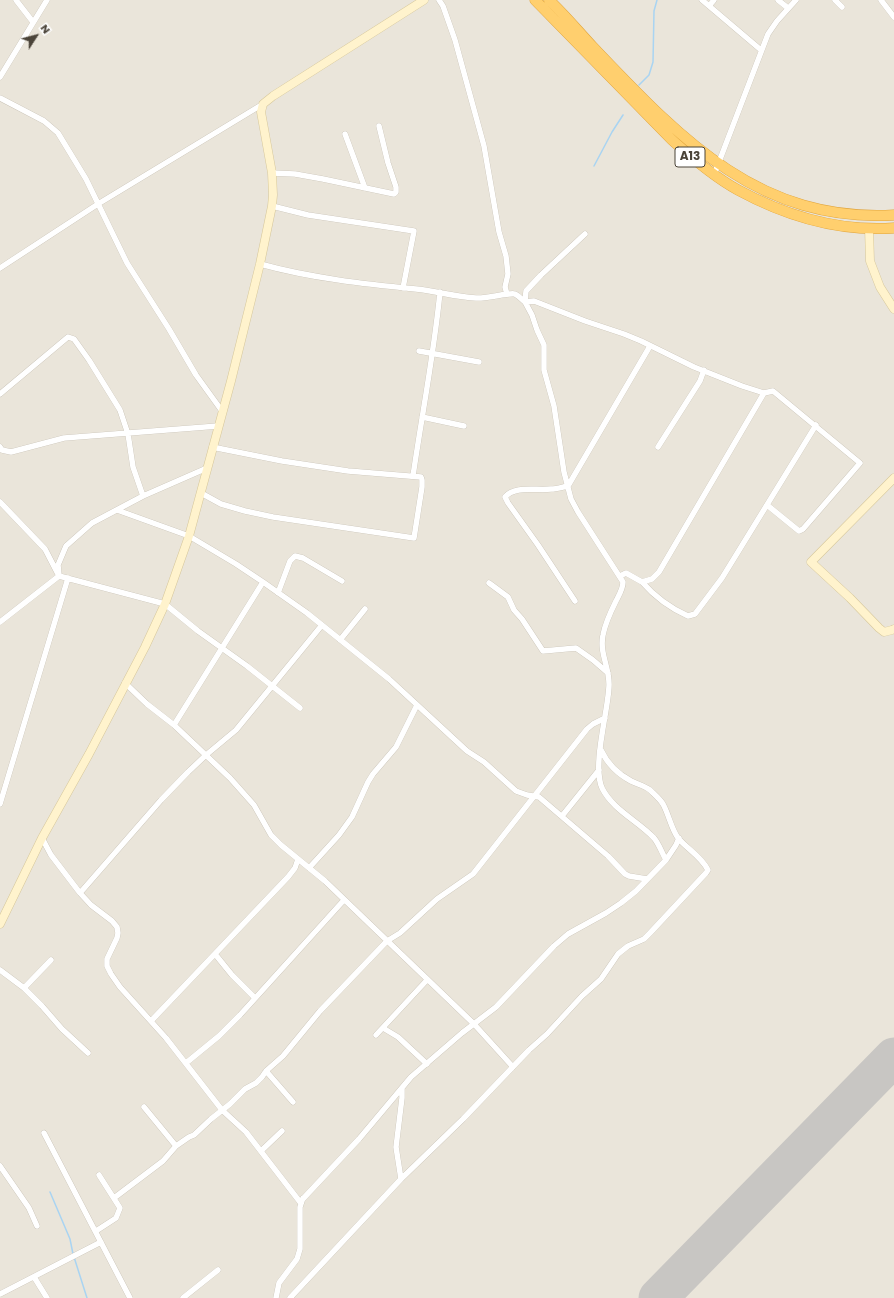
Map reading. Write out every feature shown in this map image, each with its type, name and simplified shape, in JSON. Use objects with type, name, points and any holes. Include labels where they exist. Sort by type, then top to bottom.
[{"type":"highway","name":"A13","points":[[535,0],[672,140],[693,159],[738,190],[785,212],[813,221],[844,226],[894,228]]},
{"type":"highway","name":"A13","points":[[549,0],[666,121],[718,164],[766,192],[816,209],[846,214],[880,216],[894,215]]},
{"type":"main road","points":[[0,924],[42,838],[89,754],[145,647],[165,604],[189,536],[231,381],[260,264],[272,206],[272,174],[261,112],[263,104],[273,96],[424,0]]},
{"type":"main road","points":[[869,228],[870,261],[880,287],[894,309]]},
{"type":"main road","points":[[894,478],[811,562],[850,598],[879,628],[884,632],[894,629]]},
{"type":"street","points":[[16,0],[33,22]]},
{"type":"street","points":[[0,77],[47,0]]},
{"type":"street","points":[[439,0],[443,6],[455,40],[484,146],[499,232],[506,256],[508,274],[505,287],[507,294]]},
{"type":"street","points":[[702,0],[761,50]]},
{"type":"street","points":[[709,6],[714,0]]},
{"type":"street","points":[[778,0],[788,8]]},
{"type":"street","points":[[714,174],[761,50],[772,27],[796,0]]},
{"type":"street","points":[[836,0],[842,7]]},
{"type":"street","points":[[881,0],[894,17]]},
{"type":"street","points":[[0,98],[44,121],[58,133],[74,157],[127,263],[166,323],[196,375],[222,411]]},
{"type":"street","points":[[0,268],[98,204],[263,104]]},
{"type":"street","points":[[272,174],[295,174],[394,194],[396,192],[396,187],[388,163],[379,126]]},
{"type":"street","points":[[345,134],[364,188]]},
{"type":"street","points":[[272,206],[308,215],[414,231],[403,288]]},
{"type":"street","points":[[525,302],[526,291],[540,275],[560,259],[585,234]]},
{"type":"street","points":[[260,264],[287,272],[387,287],[440,292],[476,298],[491,298],[514,294],[525,302],[544,345],[544,370],[554,406],[564,472],[571,498],[578,512],[623,582],[623,586],[615,602],[603,635],[602,653],[608,673],[609,690],[605,718],[602,727],[599,770],[601,786],[616,806],[655,839],[666,860]]},
{"type":"street","points":[[413,476],[433,354],[440,292]]},
{"type":"street","points":[[525,302],[534,301],[585,321],[624,334],[694,367],[742,386],[764,393],[774,391],[860,463],[803,529],[799,531],[767,505]]},
{"type":"street","points":[[0,394],[68,337],[74,339],[120,410],[128,434],[133,467],[143,496]]},
{"type":"street","points":[[575,602],[505,497],[508,493],[516,490],[553,489],[568,486],[650,346]]},
{"type":"street","points":[[419,351],[479,362]]},
{"type":"street","points":[[658,447],[700,381],[704,370]]},
{"type":"street","points":[[642,582],[652,579],[659,572],[764,393]]},
{"type":"street","points":[[422,417],[464,426]]},
{"type":"street","points":[[620,576],[626,573],[642,582],[650,592],[672,609],[688,616],[692,616],[700,608],[722,578],[816,425]]},
{"type":"street","points":[[0,447],[2,450],[11,452],[64,438],[218,426]]},
{"type":"street","points":[[201,493],[221,504],[245,511],[304,522],[414,538],[422,480],[421,477],[348,471],[282,461],[212,447]]},
{"type":"street","points":[[59,576],[58,564],[66,546],[92,523],[143,496],[207,468]]},
{"type":"street","points":[[0,502],[45,549],[59,576]]},
{"type":"street","points":[[117,510],[189,536],[236,564],[278,592],[322,625],[388,679],[467,751],[484,762],[516,791],[527,795],[540,797],[608,856],[624,874],[647,879]]},
{"type":"street","points":[[278,592],[290,561],[295,556],[303,558],[342,581]]},
{"type":"street","points":[[59,576],[165,604],[198,631],[300,708]]},
{"type":"street","points":[[0,622],[59,576]]},
{"type":"street","points":[[0,804],[68,578]]},
{"type":"street","points":[[174,725],[263,582]]},
{"type":"street","points":[[489,582],[508,597],[514,610],[522,619],[543,651],[576,648],[608,673]]},
{"type":"street","points":[[340,640],[365,609]]},
{"type":"street","points":[[80,893],[161,800],[206,755],[236,730],[322,625]]},
{"type":"street","points":[[125,683],[174,725],[230,778],[254,805],[271,835],[325,881],[474,1024],[513,1067]]},
{"type":"street","points":[[309,868],[339,835],[352,817],[368,782],[396,747],[417,705]]},
{"type":"street","points":[[114,1198],[163,1161],[176,1146],[194,1134],[230,1104],[245,1089],[259,1080],[266,1071],[283,1056],[320,1011],[387,941],[400,933],[437,899],[473,874],[587,729],[605,718]]},
{"type":"street","points":[[290,1298],[401,1179],[547,1034],[582,996],[601,979],[618,954],[628,946],[644,938],[650,933],[706,874],[708,870],[705,865],[698,856],[679,838],[662,803],[648,789],[630,781],[620,773],[606,760],[601,750]]},
{"type":"street","points":[[562,816],[599,770]]},
{"type":"street","points":[[42,838],[51,855],[80,893],[91,905],[112,921],[117,927],[117,938],[107,959],[107,966],[120,987],[186,1063],[222,1110],[246,1132],[300,1202],[359,1139],[411,1077],[496,1007],[549,951],[568,934],[621,903],[636,891],[666,860],[679,838]]},
{"type":"street","points":[[151,1021],[288,876],[295,868],[298,859]]},
{"type":"street","points":[[186,1063],[219,1036],[344,900]]},
{"type":"street","points":[[215,954],[232,975],[255,998]]},
{"type":"street","points":[[24,988],[51,960]]},
{"type":"street","points":[[0,970],[24,988],[62,1029],[88,1053]]},
{"type":"street","points":[[376,1034],[427,980]]},
{"type":"street","points":[[383,1028],[398,1038],[427,1064]]},
{"type":"street","points":[[266,1071],[293,1102]]},
{"type":"street","points":[[401,1179],[396,1147],[402,1087]]},
{"type":"street","points":[[144,1107],[176,1146]]},
{"type":"street","points":[[261,1151],[282,1131]]},
{"type":"street","points":[[44,1133],[130,1298]]},
{"type":"street","points":[[0,1166],[28,1208],[37,1226]]},
{"type":"street","points":[[96,1232],[116,1218],[120,1208],[99,1175]]},
{"type":"street","points":[[276,1298],[279,1283],[297,1259],[300,1249],[300,1207],[303,1198]]},
{"type":"street","points":[[0,1294],[101,1242]]},
{"type":"street","points":[[183,1298],[218,1270]]},
{"type":"street","points":[[34,1277],[47,1298]]},
{"type":"shaded area","points":[[0,0],[894,0],[894,1298],[0,1298]]},
{"type":"waterway","points":[[639,85],[649,75],[653,62],[654,11],[657,0]]},
{"type":"waterway","points":[[594,166],[623,115]]},
{"type":"waterway","points":[[50,1192],[70,1239],[73,1254]]},
{"type":"waterway","points":[[74,1257],[87,1298]]},
{"type":"runway","points":[[658,1298],[894,1057]]}]
